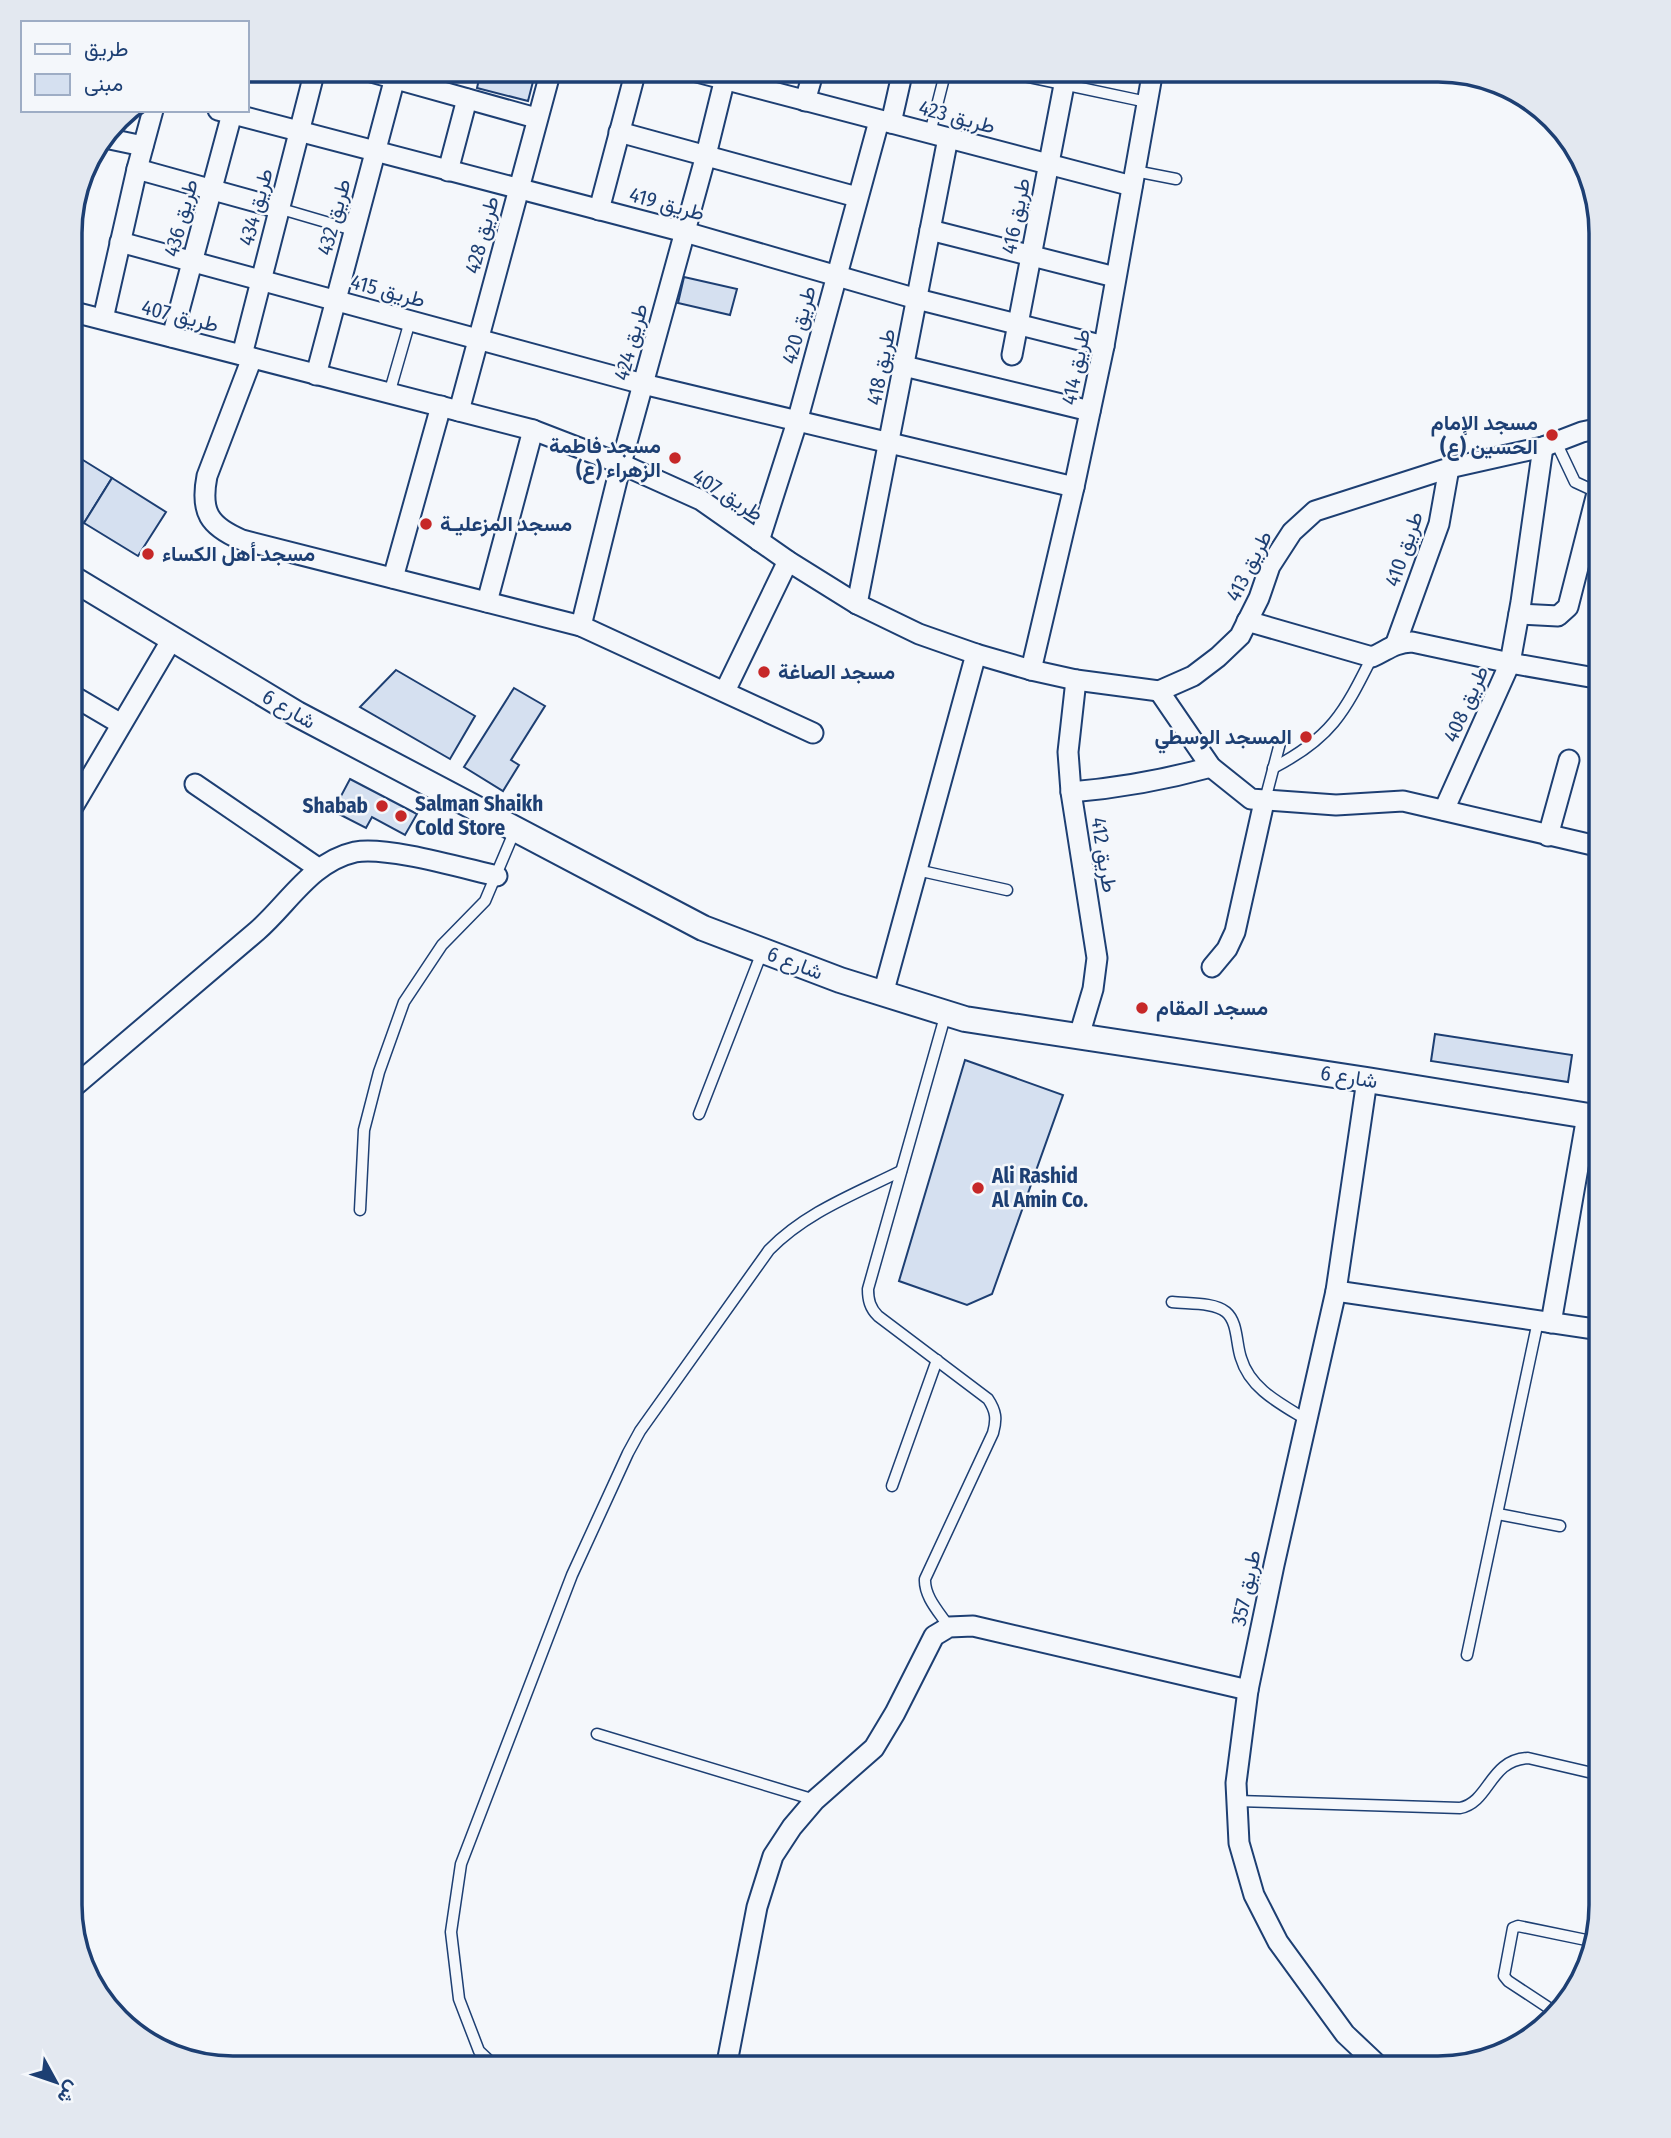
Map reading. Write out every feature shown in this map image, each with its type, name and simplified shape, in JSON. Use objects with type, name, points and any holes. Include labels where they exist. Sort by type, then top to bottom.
[{"type":"street","name":"طريق 434","points":[[312,82],[260,280],[247,356],[207,475],[204,495],[207,513],[221,531],[242,540],[581,626],[813,733]]},
{"type":"street","name":"طريق 432","points":[[316,375],[394,82]]},
{"type":"street","points":[[417,82],[536,118]]},
{"type":"street","name":"طريق 428","points":[[450,409],[478,339],[547,82]]},
{"type":"street","points":[[599,210],[632,82]]},
{"type":"street","name":"طريق 424","points":[[581,626],[621,464],[724,82]]},
{"type":"street","name":"طريق 423","points":[[751,82],[805,101],[1049,165],[1133,178]]},
{"type":"street","points":[[805,101],[810,82]]},
{"type":"street","name":"طريق 420","points":[[759,541],[797,422],[858,197],[899,83]]},
{"type":"street","name":"طريق 414","points":[[1031,670],[1104,346],[1151,83]]},
{"type":"street","name":"طريق 416","points":[[1012,355],[1065,85]]},
{"type":"street","points":[[448,171],[467,99]]},
{"type":"street","points":[[103,320],[152,112]]},
{"type":"street","name":"طريق 436","points":[[172,337],[211,190],[227,112]]},
{"type":"street","name":"طريق 419","points":[[231,112],[685,232],[917,299],[1104,346]]},
{"type":"street","points":[[618,132],[858,197]]},
{"type":"street","name":"طريق 418","points":[[857,604],[930,230],[939,136]]},
{"type":"street","points":[[114,140],[143,146]]},
{"type":"street","points":[[137,169],[278,208]]},
{"type":"street","points":[[930,230],[1115,277]]},
{"type":"street","name":"طريق 415","points":[[120,242],[643,384],[1074,487]]},
{"type":"street","name":"طريق 407","points":[[83,315],[533,430],[621,464],[701,500],[788,561],[857,604],[919,634],[1031,670]]},
{"type":"street","points":[[904,366],[1090,411]]},
{"type":"street","points":[[393,578],[450,409]]},
{"type":"street","points":[[488,602],[533,430]]},
{"type":"street","name":"طريق 413","points":[[1159,691],[1193,676],[1240,636],[1259,598],[1270,566],[1292,533],[1315,511],[1449,468],[1549,444],[1589,431]]},
{"type":"street","name":"طريق 408","points":[[1444,810],[1510,663],[1549,444]]},
{"type":"street","name":"طريق 410","points":[[1396,643],[1439,524],[1449,468]]},
{"type":"street","points":[[1519,614],[1558,616],[1568,607],[1589,530]]},
{"type":"street","points":[[725,691],[788,561]]},
{"type":"street","name":"شارع 6","points":[[83,586],[296,714],[704,928],[840,980],[965,1019],[1589,1116]]},
{"type":"street","points":[[1247,621],[1371,657],[1383,653],[1396,643],[1412,642],[1589,677]]},
{"type":"street","points":[[83,791],[173,639]]},
{"type":"street","points":[[883,994],[976,654]]},
{"type":"street","points":[[1031,670],[1076,680],[1159,691],[1211,767],[1251,799],[1336,805],[1403,802],[1589,845]]},
{"type":"street","name":"طريق 412","points":[[1076,680],[1068,752],[1071,792],[1097,958],[1093,989],[1079,1036]]},
{"type":"street","points":[[83,701],[121,724]]},
{"type":"street","points":[[1548,836],[1569,760]]},
{"type":"street","points":[[1071,792],[1130,786],[1211,767]]},
{"type":"street","points":[[195,783],[318,868]]},
{"type":"street","points":[[1212,967],[1227,949],[1235,932],[1264,802]]},
{"type":"street","points":[[82,1079],[259,929],[318,868],[337,858],[358,852],[380,851],[497,876]]},
{"type":"street","name":"طريق 357","points":[[1367,1080],[1336,1292],[1248,1690],[1236,1783],[1239,1843],[1255,1895],[1278,1942],[1345,2034],[1368,2056]]},
{"type":"street","points":[[1544,1322],[1589,1138]]},
{"type":"street","points":[[1336,1292],[1589,1328]]},
{"type":"street","points":[[728,2056],[757,1908],[773,1856],[792,1827],[815,1800],[874,1748],[934,1636],[950,1627],[973,1626],[1248,1690]]},
{"type":"lane","points":[[939,136],[945,83]]},
{"type":"lane","points":[[1054,83],[1147,102]]},
{"type":"lane","points":[[1133,178],[1176,179]]},
{"type":"lane","points":[[278,208],[354,230]]},
{"type":"lane","points":[[389,394],[410,321]]},
{"type":"lane","points":[[1549,444],[1575,482],[1589,489]]},
{"type":"lane","points":[[1273,768],[1311,746],[1330,728],[1346,708],[1371,657]]},
{"type":"lane","points":[[1264,802],[1280,743]]},
{"type":"lane","points":[[360,1210],[365,1130],[379,1072],[404,1002],[442,944],[485,901],[515,829]]},
{"type":"lane","points":[[917,870],[1006,890]]},
{"type":"lane","points":[[699,1114],[762,951]]},
{"type":"lane","points":[[946,1013],[868,1289],[868,1297],[878,1316],[988,1399],[995,1409],[993,1433],[925,1579],[925,1590],[950,1627]]},
{"type":"lane","points":[[484,2056],[479,2051],[460,1999],[451,1932],[461,1864],[572,1574],[640,1431],[769,1250],[806,1218],[901,1171]]},
{"type":"lane","points":[[1172,1302],[1217,1307],[1227,1314],[1233,1324],[1241,1359],[1255,1383],[1266,1394],[1307,1420]]},
{"type":"lane","points":[[1466,1655],[1544,1322]]},
{"type":"lane","points":[[892,1486],[937,1360]]},
{"type":"lane","points":[[1498,1514],[1560,1527]]},
{"type":"lane","points":[[597,1734],[815,1800]]},
{"type":"lane","points":[[1237,1801],[1460,1808],[1474,1800],[1504,1765],[1519,1759],[1528,1758],[1589,1772]]},
{"type":"lane","points":[[1549,2008],[1504,1976],[1513,1928],[1518,1926],[1585,1940]]},
{"type":"building","points":[[478,82],[533,82],[528,101],[477,88]]},
{"type":"building","points":[[684,277],[737,289],[730,315],[678,303]]},
{"type":"building","points":[[83,460],[112,478],[83,522]]},
{"type":"building","points":[[112,478],[166,512],[138,556],[84,523]]},
{"type":"building","points":[[396,670],[475,716],[450,759],[360,707]]},
{"type":"building","points":[[514,688],[545,706],[511,760],[519,765],[503,791],[464,767]]},
{"type":"building","points":[[350,779],[417,814],[405,835],[372,817],[366,828],[333,811]]},
{"type":"building","points":[[1435,1034],[1572,1055],[1568,1082],[1431,1061]]},
{"type":"building","name":"Ali Rashid Al Amin Co.","points":[[965,1060],[1063,1095],[992,1294],[967,1305],[899,1281]]},
{"type":"place","name":"مسجد الإمام الحسين (ع)","points":[[1552,435]]},
{"type":"place","name":"مسجد فاطمة الزهراء (ع)","points":[[675,458]]},
{"type":"place","name":"مسجد المزعليـة","points":[[426,524]]},
{"type":"place","name":"مسجد أهل الكساء","points":[[148,554]]},
{"type":"place","name":"مسجد الصاغة","points":[[764,672]]},
{"type":"place","name":"المسجد الوسطي","points":[[1306,737]]},
{"type":"place","name":"Shabab","points":[[382,806]]},
{"type":"place","name":"Salman Shaikh Cold Store","points":[[401,816]]},
{"type":"place","name":"مسجد المقام","points":[[1142,1008]]},
{"type":"place","name":"Ali Rashid Al Amin Co.","points":[[978,1188]]}]
